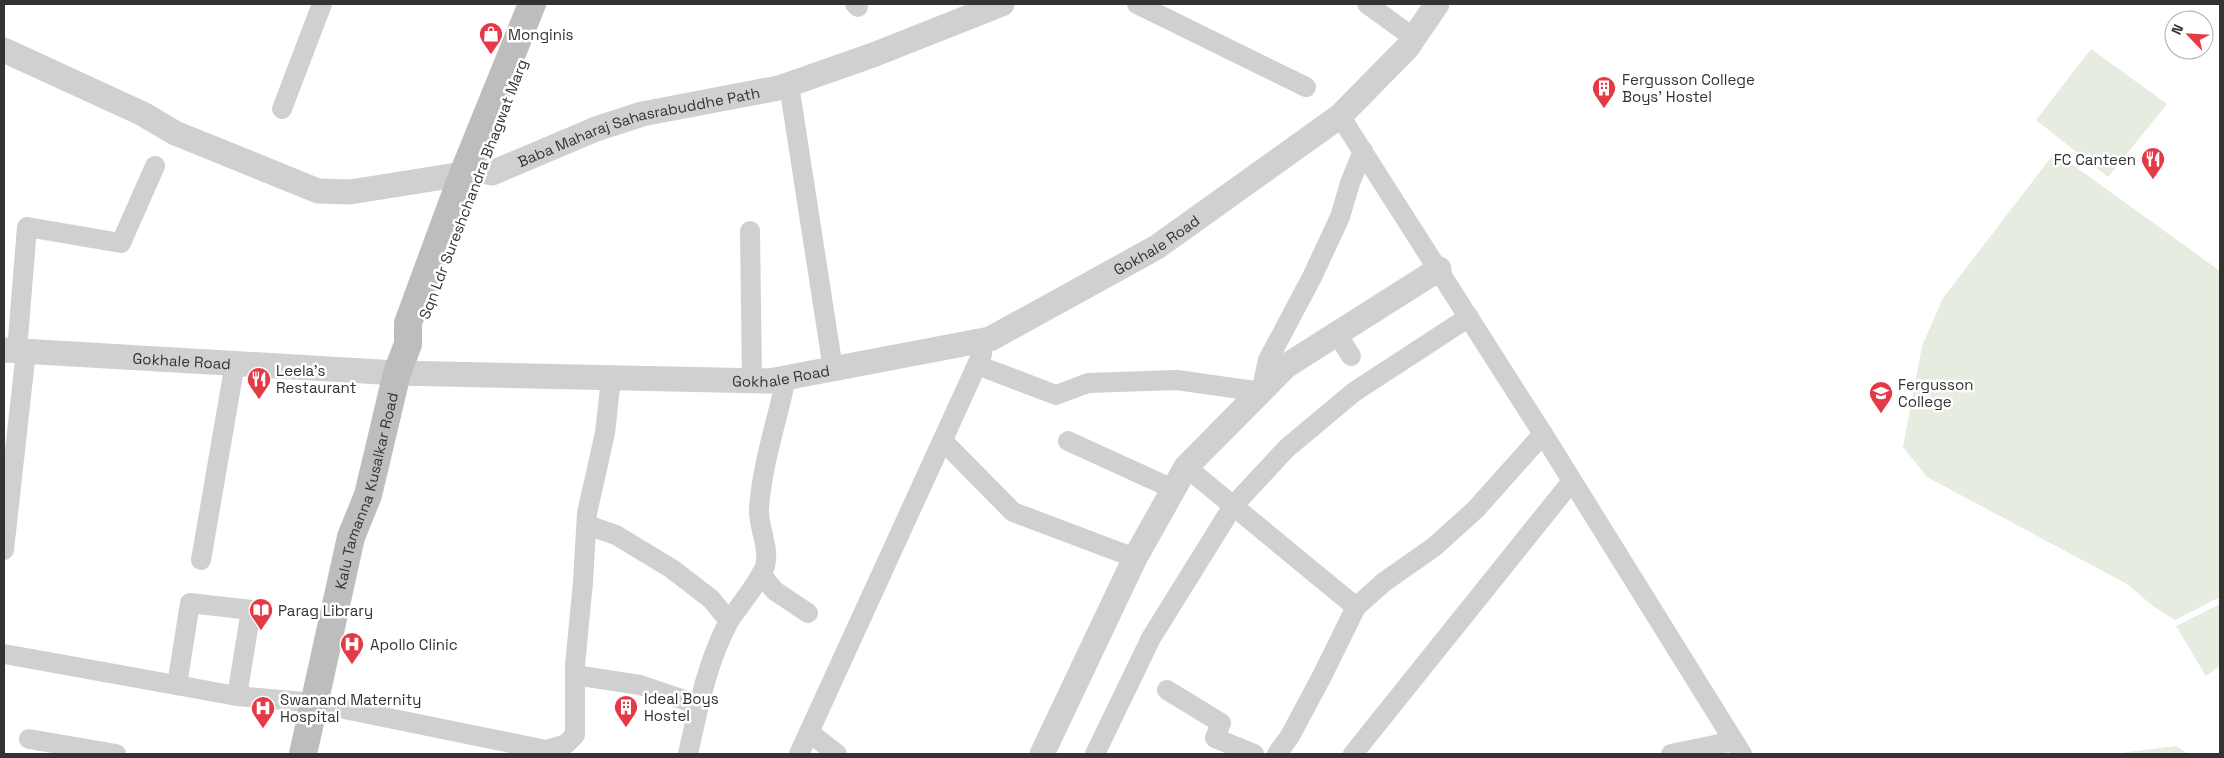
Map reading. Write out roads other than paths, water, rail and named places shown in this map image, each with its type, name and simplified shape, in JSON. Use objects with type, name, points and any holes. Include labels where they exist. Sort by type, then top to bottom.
[{"type":"main road","name":"Sqn Ldr Sureshchandra Bhagwat Marg","points":[[397,374],[408,344],[420,326],[471,172],[532,4]]},
{"type":"main road","name":"Sqn Ldr Sureshchandra Bhagwat Marg","points":[[471,172],[546,4]]},
{"type":"main road","name":"Kalu Tamanna Kusalkar Road","points":[[303,754],[351,537],[368,495],[397,374]]},
{"type":"street","points":[[282,109],[322,4]]},
{"type":"street","name":"Baba Maharaj Sahasrabuddhe Path","points":[[471,172],[492,158],[590,116],[638,100],[775,74],[964,4]]},
{"type":"street","name":"Baba Maharaj Sahasrabuddhe Path","points":[[471,172],[492,173],[596,129],[642,114],[779,88],[873,55],[1002,4]]},
{"type":"street","points":[[1137,4],[1306,87]]},
{"type":"street","points":[[1367,4],[1414,38]]},
{"type":"street","name":"Gokhale Road","points":[[16,351],[397,374],[769,381],[990,339],[1158,247],[1340,116],[1407,48],[1437,4]]},
{"type":"street","points":[[4,50],[143,114],[175,132],[318,191],[350,192],[471,172]]},
{"type":"street","points":[[789,84],[833,369]]},
{"type":"street","points":[[1340,116],[1543,434],[1738,748],[1671,754]]},
{"type":"street","points":[[1261,392],[1268,360],[1312,277],[1340,217],[1350,183],[1363,152]]},
{"type":"street","points":[[4,550],[16,351],[27,227],[121,243],[155,166]]},
{"type":"street","points":[[750,231],[752,381]]},
{"type":"street","points":[[1042,754],[1135,558],[1186,466],[1286,366],[1439,269]]},
{"type":"street","points":[[1096,754],[1151,638],[1233,506],[1287,448],[1354,392],[1469,317]]},
{"type":"street","points":[[1337,334],[1352,356]]},
{"type":"street","points":[[799,754],[990,339]]},
{"type":"street","points":[[201,560],[234,363]]},
{"type":"street","points":[[977,365],[1056,395],[1088,383],[1177,380],[1261,392]]},
{"type":"street","points":[[4,654],[237,696],[315,703],[546,750],[566,744],[575,735],[575,675],[587,513],[605,433],[612,378]]},
{"type":"street","points":[[688,754],[717,643],[765,566],[759,512],[764,463],[776,424],[786,378]]},
{"type":"street","points":[[1276,754],[1290,736],[1356,607],[1384,582],[1434,547],[1476,509],[1543,434]]},
{"type":"street","points":[[943,440],[1013,512],[1135,558]]},
{"type":"street","points":[[1068,442],[1174,489]]},
{"type":"street","points":[[1186,466],[1356,607]]},
{"type":"street","points":[[1353,754],[1572,481]]},
{"type":"street","points":[[586,525],[616,535],[672,569],[711,599],[729,621]]},
{"type":"street","points":[[760,574],[775,591],[808,613]]},
{"type":"street","points":[[177,685],[190,603],[251,610],[237,696]]},
{"type":"street","points":[[575,675],[640,685],[699,706]]},
{"type":"street","points":[[1167,690],[1220,724],[1215,738],[1254,754]]},
{"type":"street","points":[[809,732],[837,754]]},
{"type":"street","points":[[29,739],[116,754]]},
{"type":"place","name":"Monginis","points":[[491,55]]},
{"type":"place","name":"Fergusson College Boys' Hostel","points":[[1604,109]]},
{"type":"place","name":"FC Canteen","points":[[2153,180]]},
{"type":"place","name":"Leela's Restaurant","points":[[259,400]]},
{"type":"place","name":"Fergusson College","points":[[1881,414]]},
{"type":"place","name":"Parag Library","points":[[261,631]]},
{"type":"place","name":"Apollo Clinic","points":[[352,665]]},
{"type":"place","name":"Ideal Boys Hostel","points":[[626,728]]},
{"type":"place","name":"Swanand Maternity Hospital","points":[[263,729]]}]
